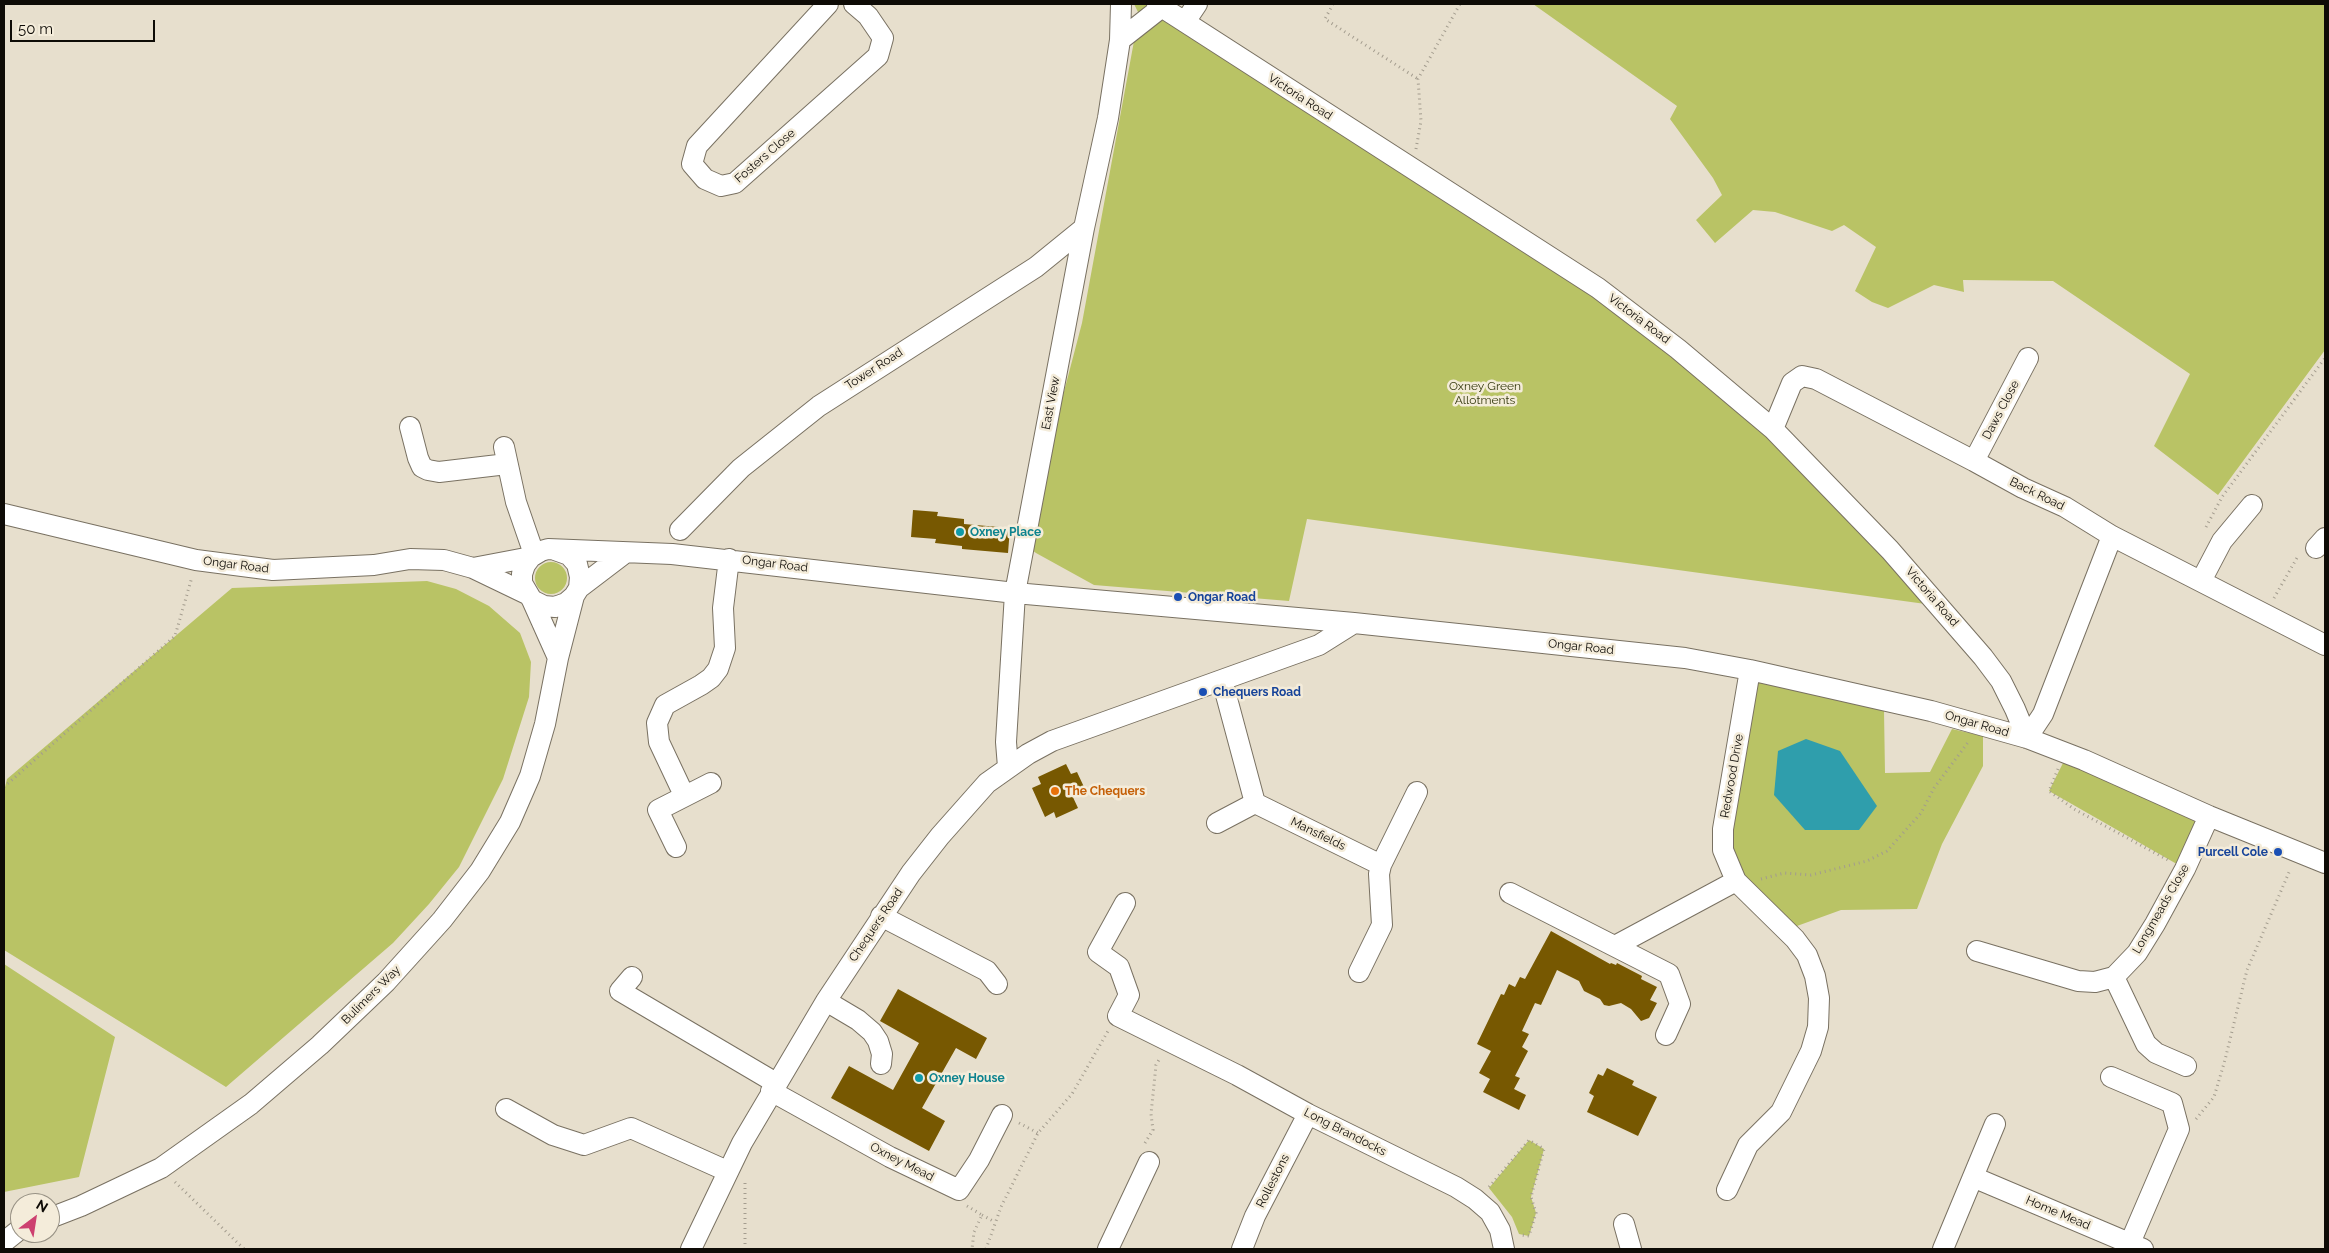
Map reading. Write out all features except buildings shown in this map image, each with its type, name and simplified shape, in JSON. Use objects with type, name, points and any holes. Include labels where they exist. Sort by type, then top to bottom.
[{"type":"street","name":"Fosters Close","points":[[828,4],[697,146],[692,164],[705,179],[721,186],[735,183],[878,56],[883,38],[868,16],[854,4]]},
{"type":"street","name":"East View","points":[[1008,767],[1006,742],[1015,593],[1084,228],[1108,118],[1120,40],[1121,4]]},
{"type":"street","points":[[1185,22],[1197,4]]},
{"type":"street","points":[[1120,40],[1159,5]]},
{"type":"street","name":"Victoria Road","points":[[1159,5],[1598,288],[1678,350],[1773,429],[1890,550],[1983,657],[2001,681],[2027,738]]},
{"type":"street","name":"Tower Road","points":[[680,530],[741,468],[819,406],[1036,267],[1084,228]]},
{"type":"street","name":"Daws Close","points":[[1974,461],[2028,358]]},
{"type":"street","name":"Back Road","points":[[1773,429],[1792,383],[1802,376],[1816,379],[2023,488],[2064,507],[2112,536],[2325,645]]},
{"type":"street","points":[[410,427],[418,458],[422,466],[428,470],[439,472],[505,456],[532,555],[522,574],[522,583],[558,658]]},
{"type":"street","points":[[2202,581],[2222,541],[2252,505]]},
{"type":"street","name":"Ongar Road","points":[[4,514],[196,560],[273,570],[374,565],[410,559],[444,560],[473,568],[544,606],[555,607],[566,603],[576,592],[625,553]]},
{"type":"street","points":[[2027,738],[2043,714],[2112,536]]},
{"type":"street","name":"Ongar Road","points":[[473,568],[532,555],[548,549],[729,559],[1015,593],[1354,623],[1685,658],[1750,670],[1931,711],[2027,738],[2065,752],[2209,816],[2325,864]]},
{"type":"street","points":[[555,550],[570,555],[576,564],[580,577],[576,592]]},
{"type":"street","points":[[684,795],[659,742],[657,723],[665,705],[701,685],[711,678],[718,669],[725,648],[723,608],[729,559]]},
{"type":"street","name":"Bulimers Way","points":[[60,1214],[82,1206],[161,1168],[251,1104],[320,1045],[386,982],[442,920],[480,871],[510,822],[530,776],[545,724],[558,658],[576,592]]},
{"type":"street","name":"Chequers Road","points":[[692,1249],[727,1171],[774,1087],[826,1001],[911,873],[946,829],[987,783],[1008,767],[1052,741],[1320,646],[1354,623]]},
{"type":"street","name":"Redwood Drive","points":[[1728,1190],[1748,1144],[1781,1112],[1811,1051],[1818,1027],[1819,998],[1815,976],[1806,955],[1795,939],[1736,881],[1723,850],[1723,829],[1750,670]]},
{"type":"street","points":[[1217,823],[1255,802],[1222,680]]},
{"type":"street","points":[[676,847],[658,810],[684,795],[711,783]]},
{"type":"street","points":[[1359,972],[1382,925],[1379,874],[1381,865],[1417,792]]},
{"type":"street","name":"Mansfields","points":[[1255,802],[1381,865]]},
{"type":"street","name":"Longmeads Close","points":[[2114,977],[2137,953],[2185,869],[2209,816]]},
{"type":"street","points":[[1615,946],[1736,881]]},
{"type":"street","points":[[1510,894],[1669,974],[1680,1004],[1666,1035]]},
{"type":"street","points":[[1118,1016],[1129,995],[1119,967],[1098,952],[1124,903]]},
{"type":"street","points":[[881,916],[987,970],[997,984]]},
{"type":"street","points":[[1977,951],[2078,981],[2095,982],[2114,977],[2146,1044],[2156,1053],[2186,1066]]},
{"type":"street","name":"Oxney Mead","points":[[632,977],[620,991],[890,1157],[958,1190]]},
{"type":"street","points":[[826,1001],[858,1020],[872,1032],[878,1041],[882,1054],[880,1064]]},
{"type":"street","name":"Long Brandocks","points":[[1118,1016],[1238,1076],[1308,1114],[1456,1187],[1475,1199],[1490,1212],[1503,1242]]},
{"type":"street","points":[[2111,1078],[2172,1103],[2179,1129],[2137,1246]]},
{"type":"street","points":[[506,1109],[553,1135],[584,1145],[631,1128],[727,1171]]},
{"type":"street","name":"Rollestons","points":[[1242,1249],[1254,1216],[1308,1114]]},
{"type":"street","points":[[958,1190],[979,1160],[1002,1115]]},
{"type":"street","points":[[1943,1249],[1995,1124]]},
{"type":"street","points":[[1108,1249],[1150,1162]]},
{"type":"street","name":"Home Mead","points":[[1973,1177],[2137,1246]]},
{"type":"street","points":[[1624,1224],[1631,1249]]},
{"type":"path","points":[[1333,4],[1325,19],[1418,79]]},
{"type":"path","points":[[1412,169],[1422,121],[1418,79],[1460,4]]},
{"type":"path","points":[[2205,530],[2222,497],[2325,358]]},
{"type":"path","points":[[2265,615],[2302,551],[2308,554],[2320,543]]},
{"type":"path","points":[[4,787],[175,636],[196,560]]},
{"type":"path","points":[[1736,881],[1763,879],[1784,873],[1811,875],[1868,861],[1887,851],[1921,813],[1934,788],[1966,745],[1983,726]]},
{"type":"path","points":[[2065,752],[2049,790],[2074,808],[2185,869]]},
{"type":"path","points":[[2193,1123],[2214,1097],[2226,1060],[2247,970],[2297,853]]},
{"type":"path","points":[[986,1249],[995,1222],[1038,1133],[1072,1094],[1118,1016]]},
{"type":"path","points":[[1150,1162],[1143,1147],[1153,1130],[1151,1114],[1156,1065],[1164,1040]]},
{"type":"path","points":[[1475,1199],[1489,1188],[1529,1140],[1544,1149],[1531,1197],[1536,1213],[1530,1236],[1503,1242]]},
{"type":"path","points":[[161,1168],[244,1249]]},
{"type":"path","points":[[745,1182],[745,1249]]},
{"type":"path","points":[[958,1190],[967,1206],[995,1222]]},
{"type":"path","points":[[972,1249],[974,1232],[982,1215]]},
{"type":"green space","name":"Oxney Green Allotments","points":[[1134,4],[1157,4],[1678,349],[1940,606],[1307,519],[1289,601],[1094,585],[1036,553],[1024,544],[1082,323],[1139,14]]},
{"type":"green space","points":[[1533,4],[2325,4],[2325,350],[2218,495],[2154,446],[2190,374],[2053,281],[1963,280],[1964,292],[1934,285],[1888,308],[1872,302],[1855,291],[1876,247],[1844,225],[1832,231],[1775,212],[1753,210],[1715,243],[1696,220],[1722,195],[1713,178],[1670,119],[1677,106]]},
{"type":"green space","points":[[551,562],[557,563],[562,567],[566,572],[566,584],[562,589],[557,593],[551,594],[545,593],[540,589],[536,584],[535,578],[536,572],[540,567],[545,563]]},
{"type":"green space","points":[[427,581],[456,589],[489,606],[520,633],[531,662],[529,697],[503,779],[459,867],[429,904],[393,943],[226,1087],[4,950],[4,791],[7,779],[232,588]]},
{"type":"green space","points":[[1754,676],[1813,690],[1884,711],[1885,773],[1930,772],[1952,729],[1983,736],[1983,766],[1942,844],[1917,909],[1841,910],[1786,930],[1733,862],[1733,825]]},
{"type":"green space","points":[[2068,753],[2209,816],[2182,867],[2049,791]]},
{"type":"green space","points":[[4,964],[115,1037],[79,1177],[4,1192]]},
{"type":"green space","points":[[1529,1140],[1544,1149],[1531,1197],[1536,1213],[1529,1236],[1519,1234],[1512,1217],[1489,1188]]},
{"type":"water","points":[[1806,739],[1840,751],[1877,806],[1859,830],[1805,830],[1774,795],[1778,751]]},
{"type":"place","name":"Oxney Place","points":[[960,532]]},
{"type":"place","name":"Ongar Road","points":[[1178,597]]},
{"type":"place","name":"Chequers Road","points":[[1203,692]]},
{"type":"place","name":"The Chequers","points":[[1055,791]]},
{"type":"place","name":"Purcell Cole","points":[[2278,852]]},
{"type":"place","name":"Oxney House","points":[[919,1078]]}]
